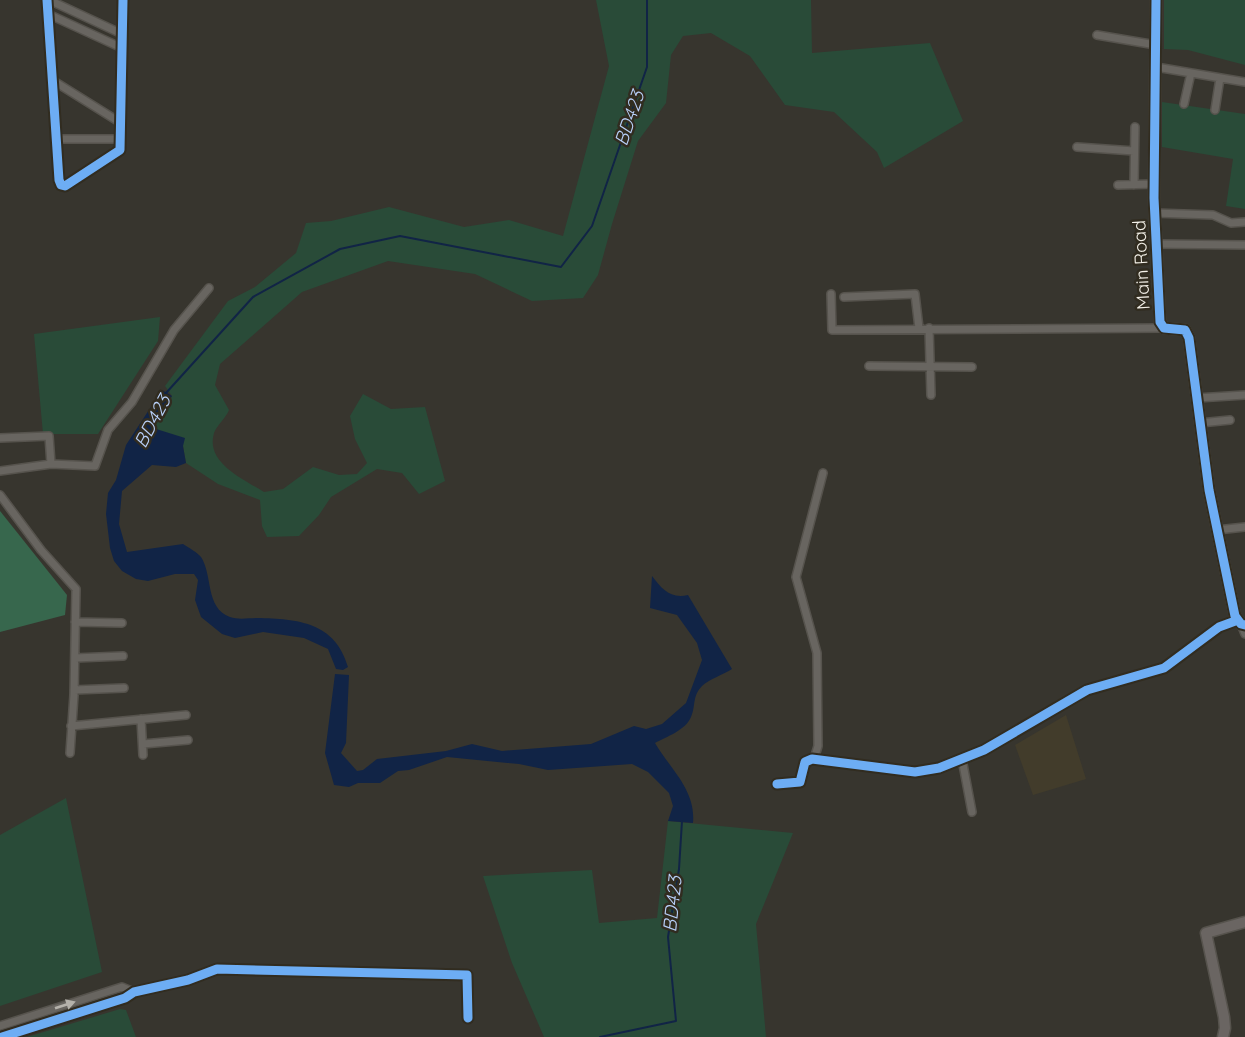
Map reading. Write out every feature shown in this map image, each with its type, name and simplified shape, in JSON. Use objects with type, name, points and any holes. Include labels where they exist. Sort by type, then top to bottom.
[{"type":"street","points":[[122,34],[48,0],[61,185],[65,186],[119,152],[123,0]]},
{"type":"street","name":"Main Road","points":[[1156,0],[1154,213],[1160,323],[1164,328],[1179,328],[1187,333],[1209,490],[1235,616],[1242,626]]},
{"type":"street","points":[[48,14],[122,48]]},
{"type":"street","points":[[1097,36],[1156,44]]},
{"type":"street","points":[[1156,67],[1245,82]]},
{"type":"street","points":[[1184,104],[1191,73]]},
{"type":"street","points":[[1215,110],[1220,78]]},
{"type":"street","points":[[52,80],[121,123]]},
{"type":"street","points":[[1134,185],[1135,127]]},
{"type":"street","points":[[56,139],[121,139]]},
{"type":"street","points":[[1077,147],[1134,151]]},
{"type":"street","points":[[1118,186],[1154,184]]},
{"type":"street","points":[[1154,213],[1213,215],[1231,223],[1245,222]]},
{"type":"street","points":[[1155,244],[1245,245]]},
{"type":"street","points":[[0,471],[51,464],[95,466],[108,430],[132,402],[174,330],[209,288]]},
{"type":"street","points":[[831,294],[832,330],[1164,328]]},
{"type":"street","points":[[844,297],[915,294],[919,328]]},
{"type":"street","points":[[929,328],[932,395]]},
{"type":"street","points":[[869,366],[972,367]]},
{"type":"street","points":[[1197,398],[1245,395]]},
{"type":"street","points":[[1200,423],[1230,420]]},
{"type":"street","points":[[0,438],[49,436],[51,464]]},
{"type":"street","points":[[814,759],[818,746],[817,653],[796,577],[823,473]]},
{"type":"street","points":[[0,495],[41,550],[76,589],[70,753]]},
{"type":"street","points":[[1217,530],[1245,527]]},
{"type":"street","points":[[75,622],[122,623]]},
{"type":"street","points":[[777,783],[800,782],[805,762],[814,759],[915,772],[927,771],[984,750],[1087,690],[1164,668],[1214,631],[1242,626]]},
{"type":"street","points":[[75,658],[123,656]]},
{"type":"street","points":[[74,690],[124,688]]},
{"type":"street","points":[[71,726],[186,715]]},
{"type":"street","points":[[141,719],[143,755]]},
{"type":"street","points":[[143,744],[188,740]]},
{"type":"street","points":[[962,759],[972,812]]},
{"type":"street","points":[[1223,1037],[1224,1017],[1206,933],[1245,922]]},
{"type":"street","points":[[2,1037],[125,998],[134,992],[188,980],[217,969],[465,975],[468,977],[468,1017]]},
{"type":"street","points":[[0,1026],[122,987],[134,992]]},
{"type":"shaded area","points":[[1066,715],[1086,779],[1033,795],[1015,745]]},
{"type":"green space","points":[[596,0],[811,0],[812,53],[930,43],[963,121],[884,168],[877,152],[834,112],[785,105],[750,56],[711,33],[683,36],[671,55],[666,103],[638,141],[598,275],[583,298],[532,301],[475,274],[388,261],[302,292],[220,364],[215,385],[229,410],[214,433],[215,453],[228,469],[264,492],[283,489],[313,467],[339,475],[357,474],[367,463],[355,439],[350,416],[363,394],[391,409],[425,407],[445,481],[419,494],[402,473],[377,469],[331,497],[319,515],[299,536],[267,537],[262,526],[260,500],[218,484],[186,463],[183,446],[153,428],[172,396],[165,386],[228,301],[255,287],[296,253],[306,223],[331,221],[389,207],[464,227],[509,220],[563,236],[609,66]]},
{"type":"green space","points":[[1164,0],[1245,0],[1245,65],[1188,50],[1164,49]]},
{"type":"green space","points":[[1162,102],[1245,114],[1245,209],[1226,206],[1233,159],[1162,147]]},
{"type":"green space","points":[[160,317],[158,341],[98,434],[43,434],[34,334]]},
{"type":"green space","points":[[0,511],[67,595],[65,615],[0,632]]},
{"type":"green space","points":[[66,798],[102,972],[0,1006],[0,835]]},
{"type":"green space","points":[[668,821],[793,833],[756,924],[766,1037],[544,1037],[512,963],[483,876],[592,870],[599,923],[657,918]]},
{"type":"green space","points":[[120,1009],[126,1010],[136,1037],[27,1037]]},
{"type":"water","points":[[162,390],[172,396],[153,428],[185,438],[183,446],[186,463],[176,467],[152,465],[122,491],[119,524],[127,552],[183,544],[201,557],[205,564],[213,599],[222,613],[236,618],[287,620],[313,626],[334,640],[348,667],[343,670],[336,669],[328,649],[304,638],[263,632],[235,638],[222,634],[201,617],[195,600],[198,580],[194,574],[175,574],[148,581],[136,579],[122,571],[114,561],[106,514],[108,493],[116,480],[126,445]]},
{"type":"water","points":[[652,576],[671,594],[688,595],[732,669],[702,686],[685,726],[655,743],[687,790],[693,811],[693,823],[668,821],[673,806],[669,793],[648,772],[632,764],[548,770],[519,764],[447,757],[398,771],[380,783],[358,783],[349,787],[334,785],[325,753],[335,674],[349,675],[346,743],[341,753],[357,771],[363,770],[377,759],[446,751],[472,744],[502,751],[591,744],[634,726],[646,729],[662,724],[686,703],[702,660],[697,643],[677,615],[650,608]]},
{"type":"waterway","name":"BD423","points":[[166,393],[253,297],[340,249],[400,236],[561,267],[592,226],[647,67],[647,0]]},
{"type":"waterway","name":"BD423","points":[[600,1037],[676,1021],[668,937],[679,869],[682,821]]},
{"type":"cycle path","points":[[47,0],[59,180],[61,185],[65,186],[120,150],[123,0]]},
{"type":"cycle path","points":[[1156,0],[1154,198],[1160,322],[1164,328],[1185,330],[1189,338],[1209,490],[1235,616],[1245,625]]},
{"type":"cycle path","points":[[777,784],[800,782],[805,762],[812,759],[915,772],[939,768],[984,750],[1087,690],[1164,668],[1219,627],[1238,620]]},
{"type":"cycle path","points":[[2,1037],[125,998],[134,992],[188,980],[217,969],[467,975],[468,1018]]}]
